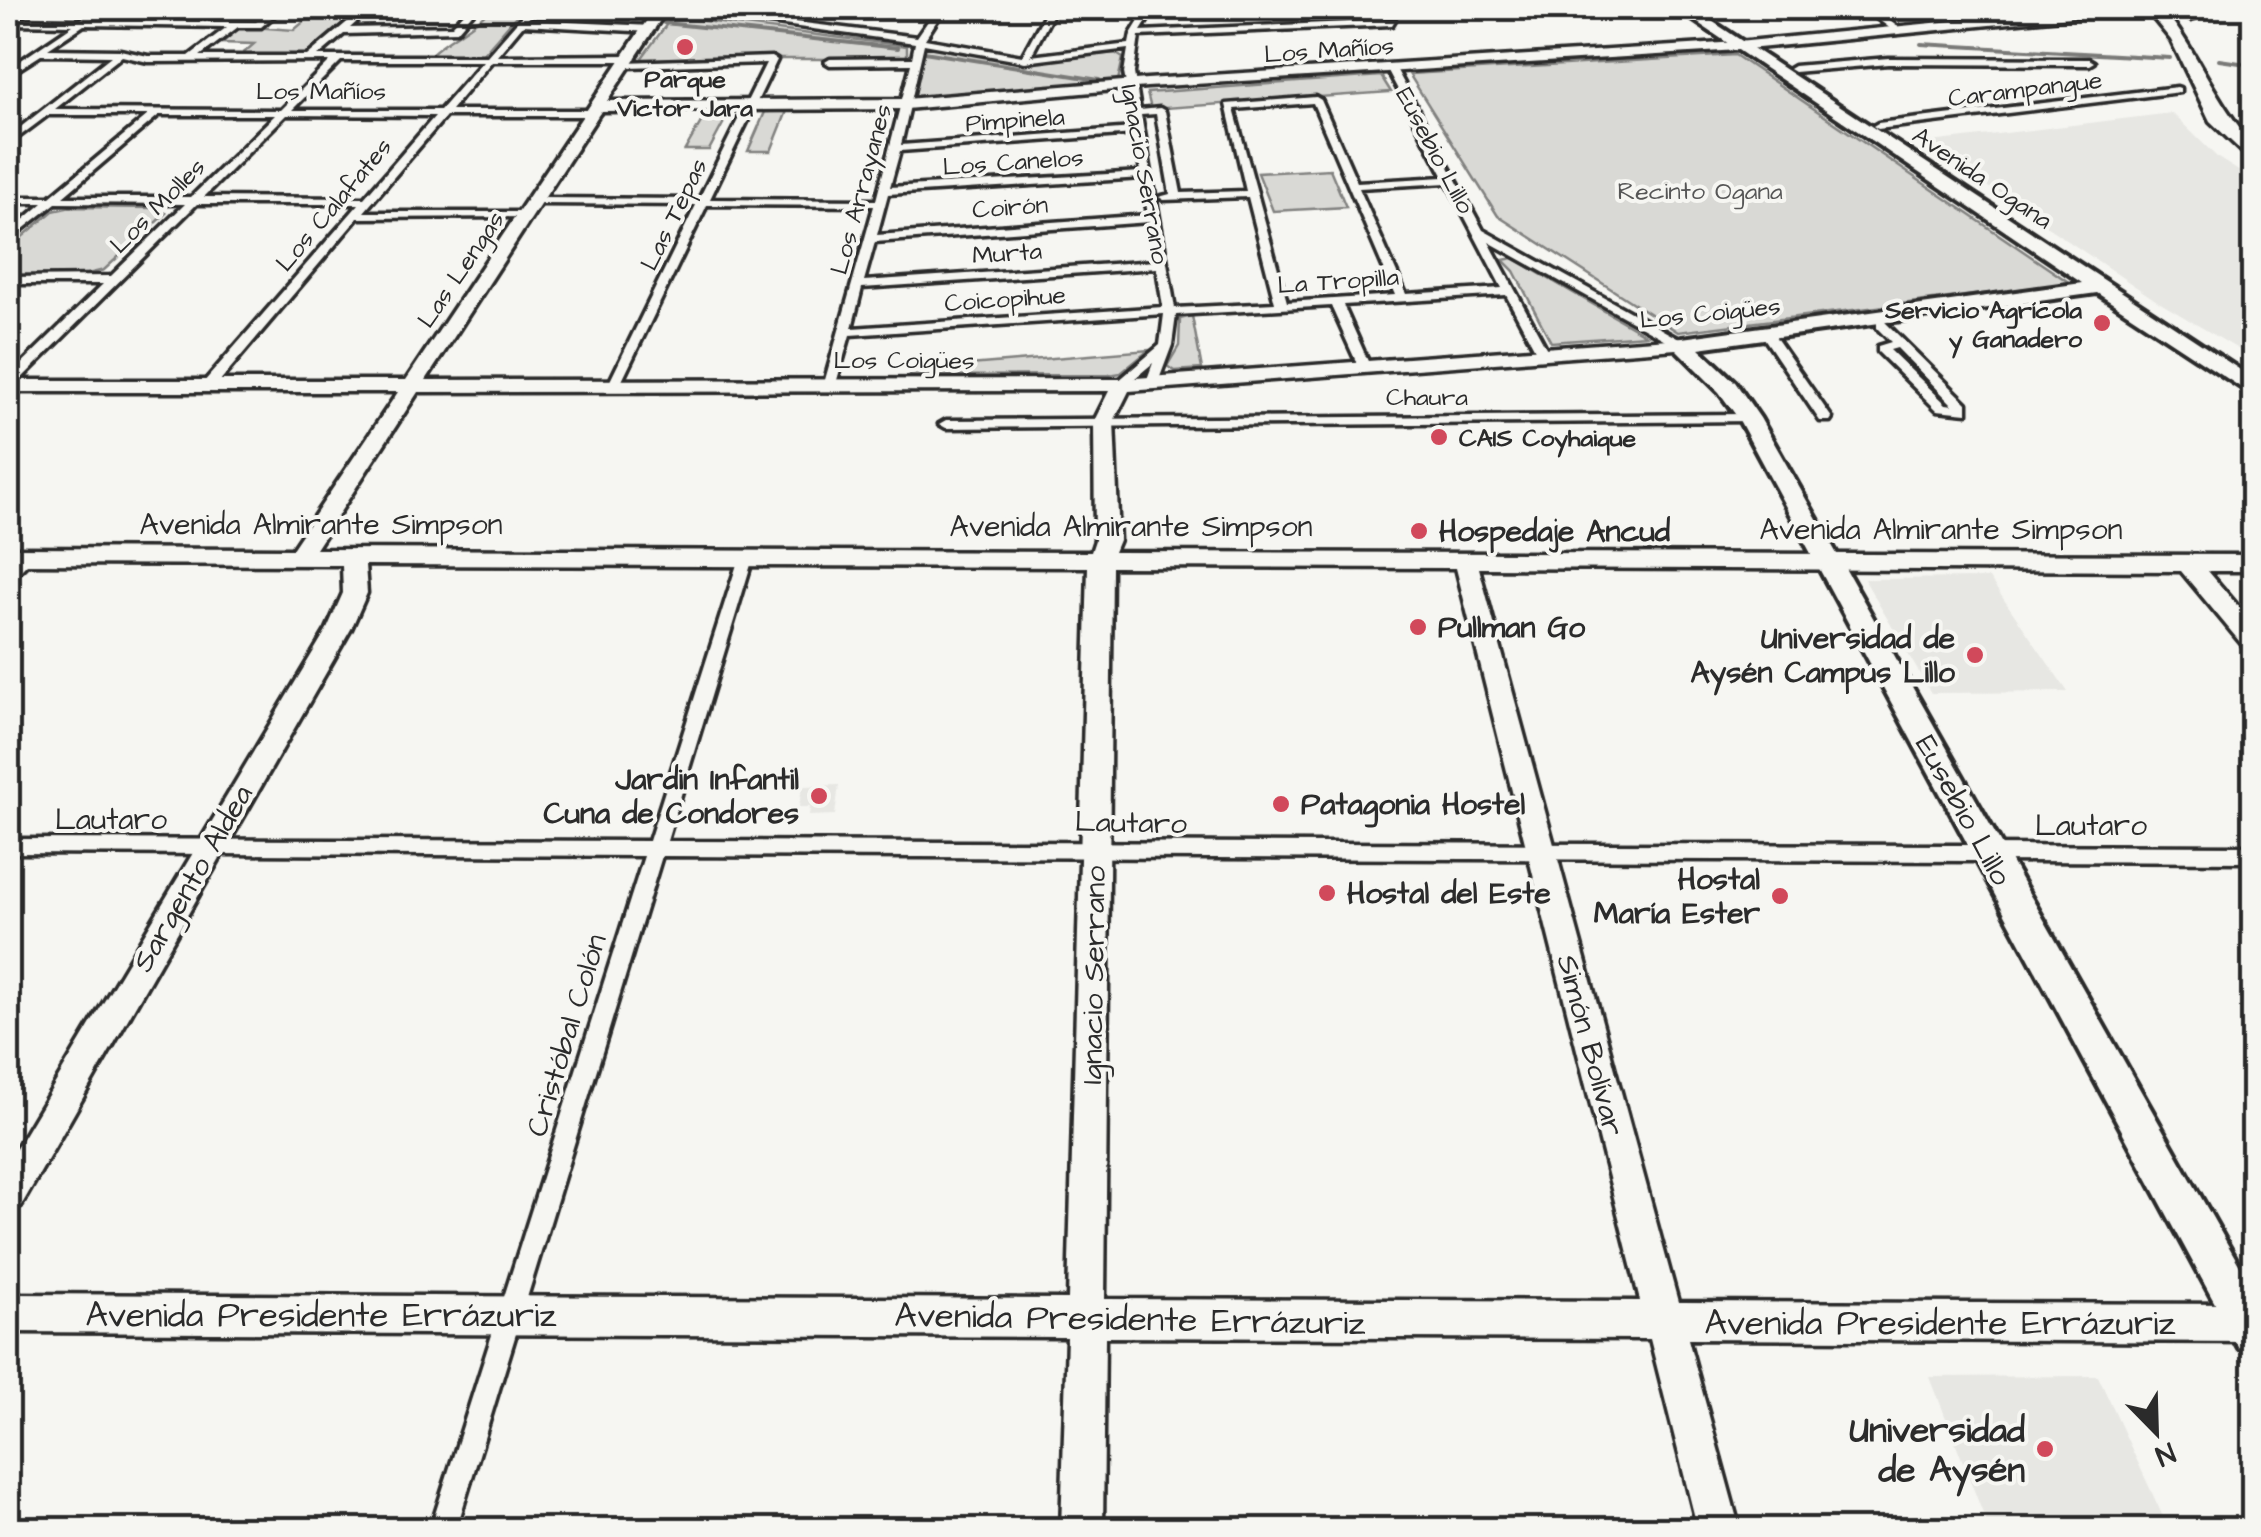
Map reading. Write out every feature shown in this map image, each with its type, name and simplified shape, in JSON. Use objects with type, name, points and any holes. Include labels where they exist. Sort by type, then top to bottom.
[{"type":"highway","points":[[2153,8],[2179,40],[2217,117],[2254,157]]},
{"type":"main road","name":"Avenida Ogana","points":[[1683,8],[1794,68],[2115,294]]},
{"type":"main road","name":"Avenida Ogana","points":[[1701,8],[1747,45],[2115,294],[2252,375]]},
{"type":"main road","name":"Los Coigües","points":[[1682,344],[1881,325],[2115,294]]},
{"type":"main road","name":"Los Coigües","points":[[1799,331],[1881,315],[2115,294]]},
{"type":"main road","name":"Eusebio Lillo","points":[[1682,344],[1727,386],[1749,418],[2252,1326]]},
{"type":"street","points":[[8,73],[103,8]]},
{"type":"street","points":[[174,24],[195,8]]},
{"type":"street","points":[[8,21],[258,25],[280,8]]},
{"type":"street","points":[[309,59],[368,8]]},
{"type":"street","points":[[341,31],[454,28],[473,8]]},
{"type":"street","name":"Los Calafates","points":[[208,386],[486,58],[533,8]]},
{"type":"street","points":[[662,8],[921,39],[998,44]]},
{"type":"street","name":"Las Lengas","points":[[299,557],[662,8]]},
{"type":"street","points":[[754,19],[769,8]]},
{"type":"street","name":"Los Arrayanes","points":[[829,387],[921,39],[942,8]]},
{"type":"street","points":[[1025,60],[1052,8]]},
{"type":"street","points":[[1149,10],[1280,8]]},
{"type":"street","points":[[1355,8],[1364,24]]},
{"type":"street","points":[[1867,8],[1894,27]]},
{"type":"street","name":"Los Mañíos","points":[[46,112],[440,114],[906,104],[1747,45],[1894,27],[2121,8]]},
{"type":"street","points":[[2178,8],[2194,18]]},
{"type":"street","name":"Ignacio Serrano","points":[[1104,421],[1141,396],[1152,382],[1166,344],[1170,311],[1129,86],[1135,34],[1149,10]]},
{"type":"street","points":[[518,22],[650,30]]},
{"type":"street","points":[[1135,34],[1392,22]]},
{"type":"street","points":[[192,59],[235,25]]},
{"type":"street","points":[[921,39],[1025,60],[1132,46]]},
{"type":"street","points":[[8,57],[204,50]]},
{"type":"street","points":[[120,52],[148,60],[629,61]]},
{"type":"street","points":[[8,142],[120,52]]},
{"type":"street","name":"Los Molles","points":[[8,385],[338,59]]},
{"type":"street","name":"Las Tepas","points":[[613,387],[772,60],[629,61]]},
{"type":"street","points":[[1794,68],[1888,60],[2089,62]]},
{"type":"street","points":[[830,62],[915,62]]},
{"type":"street","name":"Eusebio Lillo","points":[[1391,67],[1544,355]]},
{"type":"street","name":"Carampangue","points":[[1878,126],[2177,90]]},
{"type":"street","points":[[1282,306],[1229,106],[1316,100],[1402,298]]},
{"type":"street","points":[[1134,113],[1160,111],[1176,197]]},
{"type":"street","points":[[8,238],[156,112]]},
{"type":"street","name":"Pimpinela","points":[[895,148],[1138,130]]},
{"type":"street","name":"Los Canelos","points":[[355,214],[881,197],[1146,175]]},
{"type":"street","points":[[1353,185],[1449,180]]},
{"type":"street","points":[[1150,198],[1254,194]]},
{"type":"street","points":[[8,200],[365,201]]},
{"type":"street","name":"Coirón","points":[[870,239],[1153,218]]},
{"type":"street","name":"Eusebio Lillo","points":[[1481,232],[1682,344]]},
{"type":"street","name":"Murta","points":[[857,285],[1161,264]]},
{"type":"street","points":[[8,280],[114,280]]},
{"type":"street","name":"La Tropilla","points":[[1170,311],[1508,291]]},
{"type":"street","points":[[1335,302],[1365,368]]},
{"type":"street","name":"Coicopihue","points":[[844,332],[1170,311]]},
{"type":"street","points":[[1881,325],[1901,342],[1962,406],[1962,410],[1942,407],[1882,349],[1901,342]]},
{"type":"street","points":[[1768,335],[1825,418]]},
{"type":"street","name":"Ignacio Serrano","points":[[1082,1530],[1100,558],[1107,540],[1104,421],[1122,384],[1166,344]]},
{"type":"street","name":"Los Coigües","points":[[8,385],[1122,384],[1682,344]]},
{"type":"street","name":"Chaura","points":[[946,424],[1749,418]]},
{"type":"street","points":[[8,574],[17,556]]},
{"type":"street","name":"Avenida Almirante Simpson","points":[[17,556],[2254,563]]},
{"type":"street","name":"Sargento Aldea","points":[[8,1194],[346,616],[356,582],[353,557]]},
{"type":"street","name":"Cristóbal Colón","points":[[443,1530],[746,558]]},
{"type":"street","name":"Simón Bolívar","points":[[1465,560],[1719,1530]]},
{"type":"street","points":[[2188,563],[2254,642]]},
{"type":"street","name":"Lautaro","points":[[8,846],[2254,854]]},
{"type":"street","name":"Avenida Presidente Errázuriz","points":[[8,1313],[1088,1316],[1130,1320],[2252,1326]]},
{"type":"shaded area","points":[[2172,113],[2218,158],[2253,180],[2253,358],[2157,301],[1923,143]]},
{"type":"shaded area","name":"Universidad de Aysén Campus Lillo","points":[[1989,578],[2068,692],[1931,693],[1864,579]]},
{"type":"shaded area","name":"Jardin Infantil Cuna de Condores","points":[[839,785],[835,815],[809,816],[810,807],[799,807],[802,786]]},
{"type":"shaded area","name":"Universidad de Aysén","points":[[2098,1376],[2165,1521],[2060,1521],[2062,1529],[1989,1529],[1930,1377]]},
{"type":"green space","points":[[320,8],[359,8],[306,57],[239,57],[254,44],[222,43],[241,26],[294,30]]},
{"type":"green space","points":[[491,8],[523,8],[481,56],[430,55],[477,21]]},
{"type":"green space","points":[[542,8],[654,8],[642,25],[529,20]]},
{"type":"green space","name":"Parque Victor Jara","points":[[672,17],[907,46],[907,59],[641,59]]},
{"type":"green space","points":[[925,46],[1037,60],[1115,53],[1123,58],[1117,85],[914,99]]},
{"type":"green space","name":"Recinto Ogana","points":[[1735,55],[2070,283],[1678,332],[1498,216],[1409,74]]},
{"type":"green space","points":[[1381,76],[1391,92],[1151,109],[1147,93]]},
{"type":"green space","points":[[708,110],[730,111],[709,150],[685,150]]},
{"type":"green space","points":[[787,111],[771,151],[748,151],[765,112]]},
{"type":"green space","points":[[1330,169],[1346,207],[1273,211],[1258,173]]},
{"type":"green space","points":[[71,207],[155,208],[166,213],[104,270],[72,278],[8,278],[8,249],[53,211]]},
{"type":"green space","points":[[1513,258],[1646,335],[1551,342],[1514,271],[1503,260]]},
{"type":"green space","points":[[1192,316],[1202,369],[1174,371],[1167,366],[1179,346],[1180,319]]},
{"type":"green space","points":[[1149,350],[1121,373],[1109,375],[910,376],[910,370]]},
{"type":"waterway","points":[[581,8],[636,19]]},
{"type":"waterway","points":[[664,23],[898,48]]},
{"type":"waterway","points":[[1921,44],[2170,58]]},
{"type":"waterway","points":[[924,52],[1099,80]]},
{"type":"waterway","points":[[1406,71],[1730,53]]},
{"type":"waterway","points":[[2219,60],[2254,65]]},
{"type":"waterway","points":[[1149,87],[1374,73]]},
{"type":"place","name":"Parque Victor Jara","points":[[685,47]]},
{"type":"place","name":"Servicio Agrícola y Ganadero","points":[[2102,323]]},
{"type":"place","name":"CAIS Coyhaique","points":[[1439,437]]},
{"type":"place","name":"Hospedaje Ancud","points":[[1419,531]]},
{"type":"place","name":"Pullman Go","points":[[1418,627]]},
{"type":"place","name":"Universidad de Aysén Campus Lillo","points":[[1975,655]]},
{"type":"place","name":"Jardin Infantil Cuna de Condores","points":[[819,796]]},
{"type":"place","name":"Patagonia Hostel","points":[[1281,804]]},
{"type":"place","name":"Hostal del Este","points":[[1327,893]]},
{"type":"place","name":"Hostal María Ester","points":[[1780,896]]},
{"type":"place","name":"Universidad de Aysén","points":[[2045,1449]]}]
